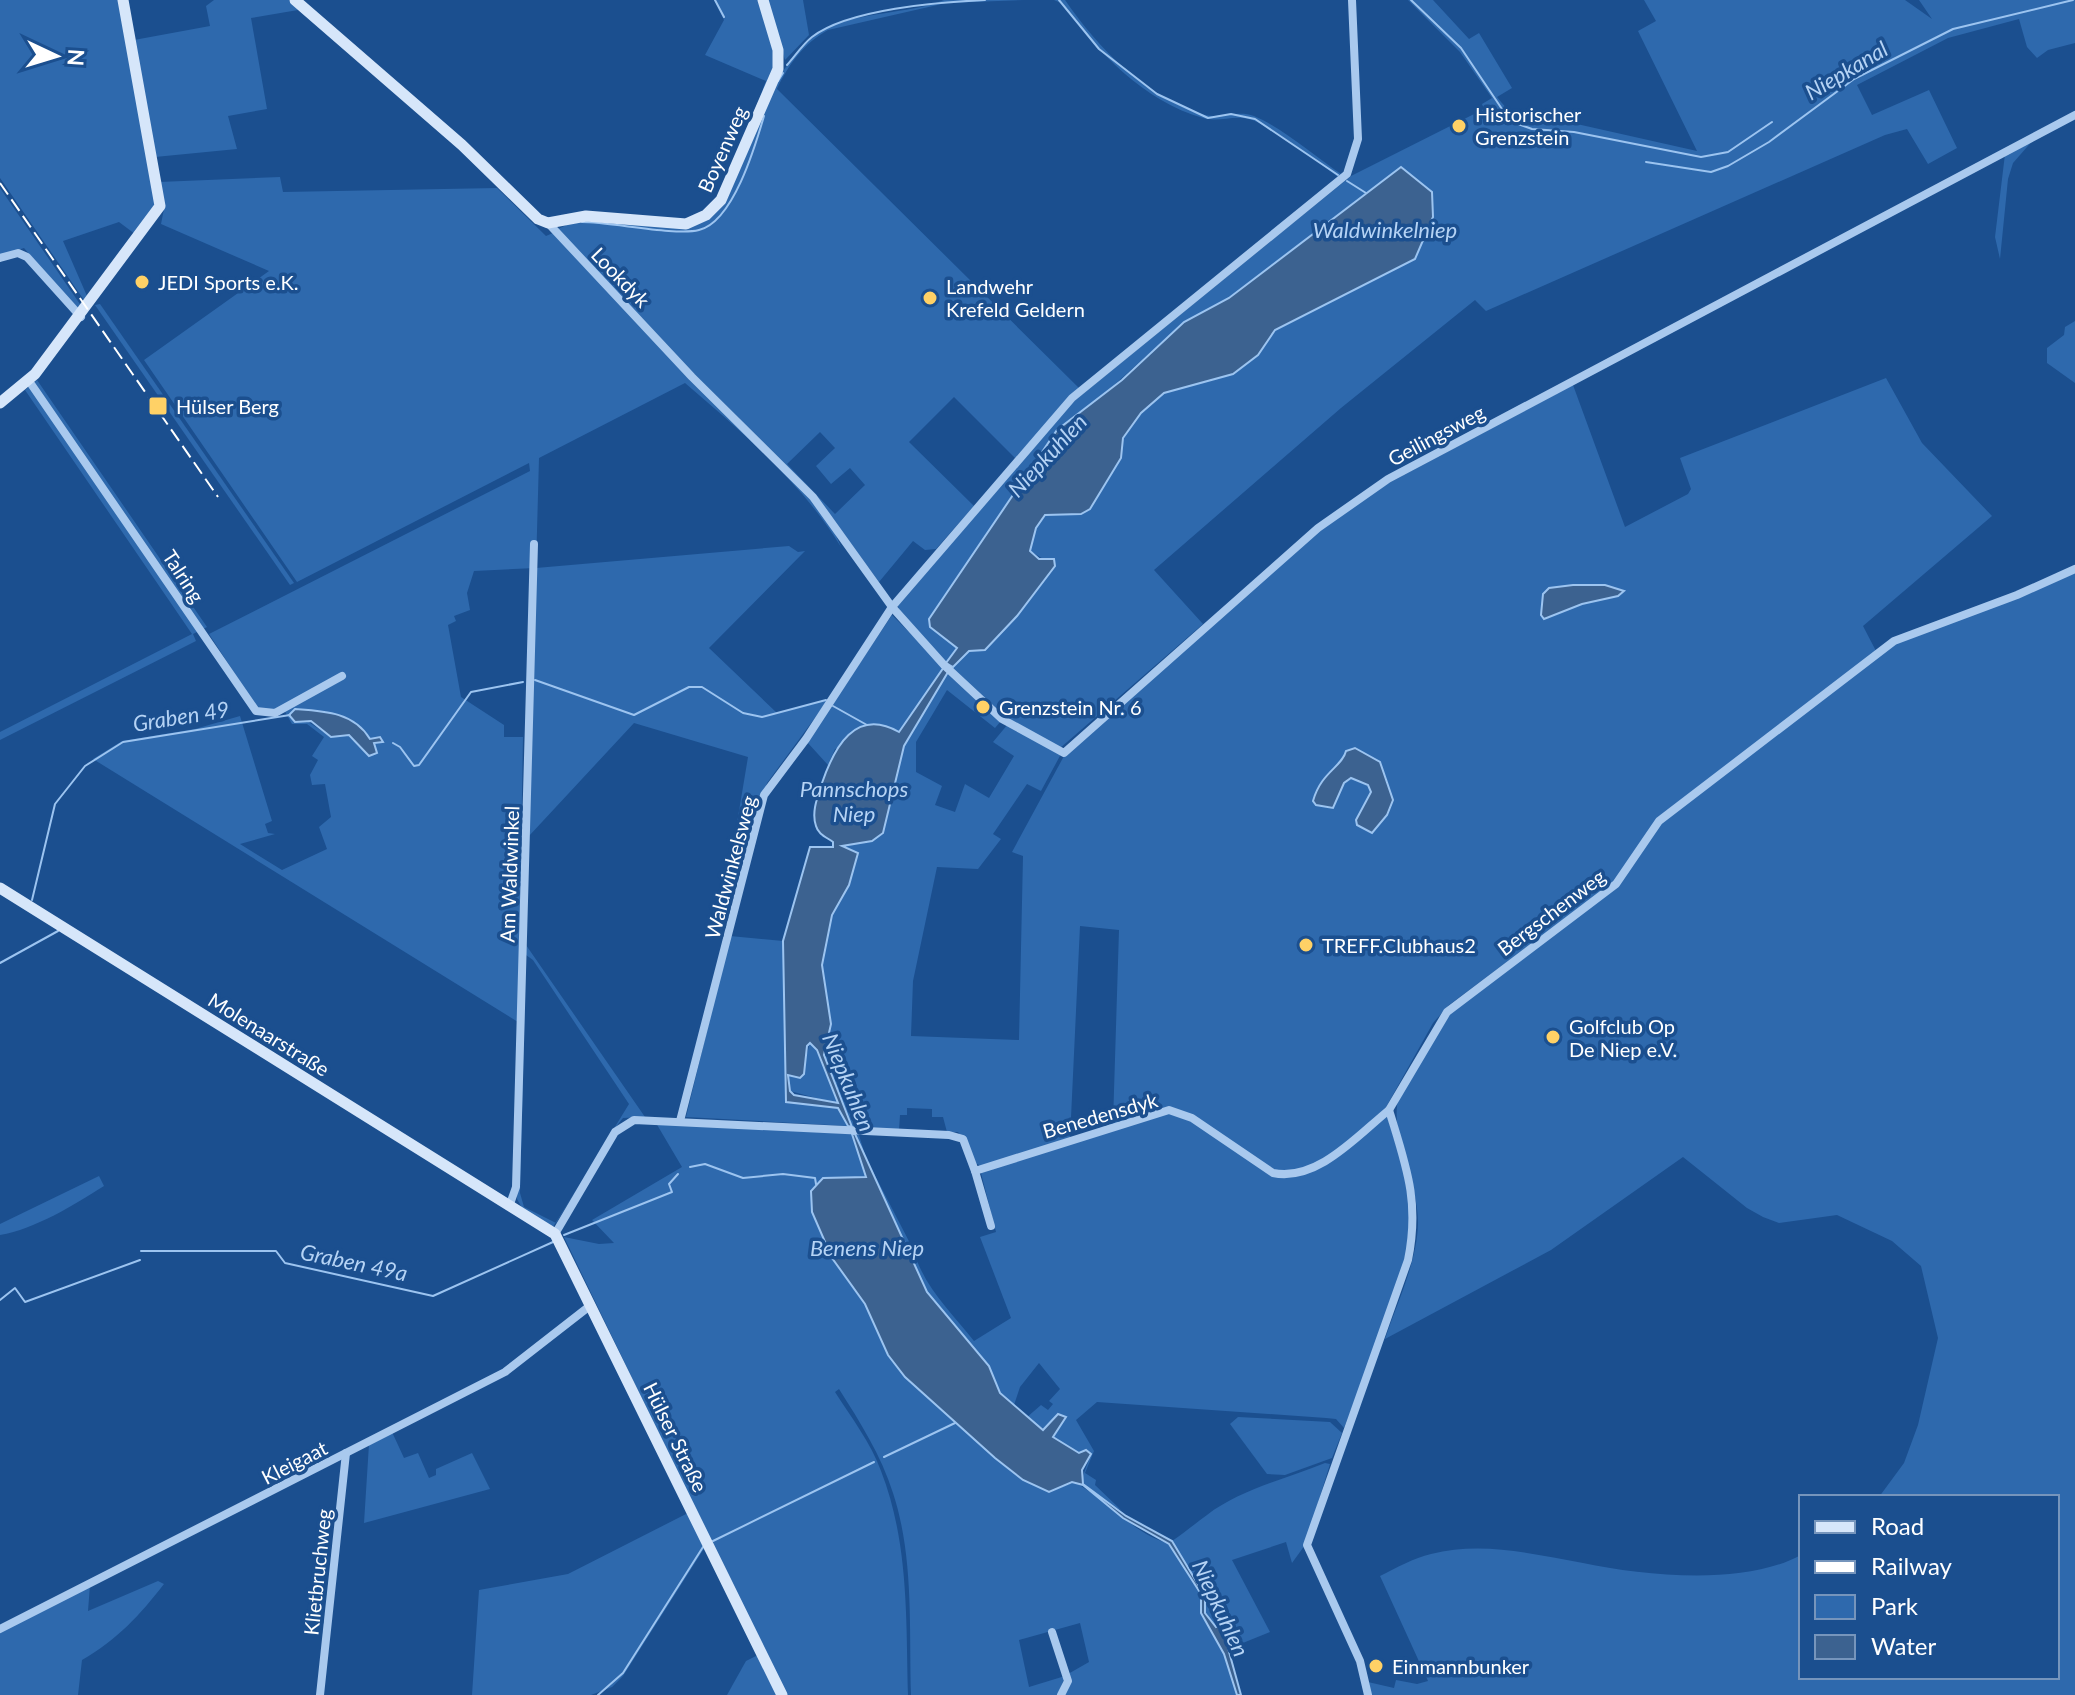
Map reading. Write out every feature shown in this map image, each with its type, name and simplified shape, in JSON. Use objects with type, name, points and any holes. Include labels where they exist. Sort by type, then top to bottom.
[{"type":"street","points":[[0,403],[29,381],[81,317],[160,206],[123,0]]},
{"type":"street","name":"Lookdyk","points":[[295,0],[462,145],[528,211],[548,223],[692,377],[813,497],[892,607]]},
{"type":"street","name":"Boyenweg","points":[[548,223],[586,216],[686,224],[706,215],[727,190],[775,73],[778,50],[763,0]]},
{"type":"street","name":"Waldwinkelsweg","points":[[680,1121],[764,795],[806,739],[892,607],[1079,392],[1347,174],[1358,139],[1352,0]]},
{"type":"street","name":"Geilingsweg","points":[[892,607],[947,668],[1002,719],[1064,753],[1352,501],[1388,479],[2075,115]]},
{"type":"street","points":[[0,258],[18,253],[27,257],[81,317]]},
{"type":"street","name":"Talring","points":[[29,381],[256,711],[275,713],[342,676]]},
{"type":"street","name":"Am Waldwinkel","points":[[515,1207],[534,544]]},
{"type":"street","name":"Bergschenweg","points":[[1389,1110],[1447,1012],[1616,884],[1659,821],[1894,641],[2017,595],[2075,569]]},
{"type":"street","name":"Molenaarstraße","points":[[0,888],[515,1207]]},
{"type":"street","name":"Benedensdyk","points":[[975,1171],[1169,1110],[1192,1118],[1273,1173],[1301,1175],[1389,1110]]},
{"type":"street","points":[[1368,1695],[1360,1661],[1307,1545],[1335,1459],[1380,1343],[1408,1260],[1415,1225],[1409,1177],[1389,1110]]},
{"type":"street","points":[[555,1234],[618,1128],[641,1119],[949,1135],[963,1139],[991,1226]]},
{"type":"street","name":"Hülser Straße","points":[[515,1207],[555,1234],[782,1695]]},
{"type":"street","name":"Kleigaat","points":[[0,1629],[505,1372],[591,1305]]},
{"type":"street","name":"Klietbruchweg","points":[[320,1695],[346,1453]]},
{"type":"street","points":[[1052,1632],[1068,1681],[1061,1695]]},
{"type":"green space","points":[[0,0],[119,0],[155,202],[153,211],[135,234],[119,222],[63,241],[87,296],[86,303],[0,178]]},
{"type":"green space","points":[[214,0],[289,0],[298,10],[251,18],[267,109],[228,116],[237,149],[155,157],[134,40],[210,26],[206,6]]},
{"type":"green space","points":[[714,0],[760,0],[774,49],[774,67],[740,148],[766,81],[705,55],[724,20]]},
{"type":"green space","points":[[767,0],[803,0],[809,35],[785,60]]},
{"type":"green space","points":[[944,0],[1024,0],[946,3],[828,30],[798,55],[777,89],[1079,388],[1015,458],[954,397],[909,442],[974,506],[936,549],[925,550],[913,541],[879,582],[818,499],[664,347],[558,229],[579,219],[675,226],[711,216],[762,107],[795,55],[815,36],[836,24]],"holes":[[[820,432],[835,448],[816,466],[831,484],[850,468],[865,485],[835,514],[787,464]]]},
{"type":"green space","points":[[1054,0],[1065,0],[1108,53],[1163,97],[1205,115],[1254,116],[1287,135],[1341,174],[1338,177],[1288,141],[1250,119],[1203,118],[1161,100],[1124,73],[1063,4]]},
{"type":"green space","points":[[1408,0],[1433,0],[1469,39],[1479,33],[1512,88],[1497,97],[1521,119],[1536,124],[1568,122],[1697,151],[1638,31],[1656,21],[1644,0],[1905,0],[1932,19],[1919,0],[2075,0],[2075,43],[2048,50],[2037,58],[2027,47],[2019,19],[1948,38],[1857,85],[1872,115],[1929,90],[1957,148],[1928,164],[1907,129],[1885,135],[1486,311],[1475,300],[1341,408],[1154,570],[1203,624],[1059,749],[1003,718],[951,668],[969,651],[985,650],[1017,616],[1055,566],[1030,551],[1036,528],[1045,515],[1080,514],[1121,458],[1123,438],[1141,413],[1164,393],[1233,374],[1258,355],[1275,330],[1415,259],[1366,193],[1229,298],[1184,322],[1093,404],[930,627],[957,648],[946,663],[901,614],[897,604],[1068,406],[1351,176],[1484,109],[1482,104],[1492,98],[1460,52]]},
{"type":"green space","points":[[2034,139],[2013,163],[2008,179],[2000,259],[1995,237],[2005,154]]},
{"type":"green space","points":[[280,177],[283,192],[497,188],[546,236],[553,233],[811,496],[831,524],[841,547],[790,480],[685,383],[539,458],[536,568],[789,546],[798,552],[805,551],[709,648],[777,713],[828,700],[767,783],[750,838],[737,823],[748,757],[634,723],[529,836],[535,568],[474,571],[467,593],[470,610],[454,616],[456,621],[448,625],[461,697],[504,725],[504,737],[523,737],[518,1022],[93,759],[122,741],[195,729],[240,716],[272,821],[265,824],[268,833],[275,834],[240,844],[282,870],[327,849],[319,827],[331,817],[325,784],[312,785],[310,775],[318,760],[312,756],[324,737],[307,724],[292,724],[284,710],[339,682],[275,710],[258,709],[209,634],[530,471],[529,463],[297,582],[144,360],[269,271],[161,224],[164,209],[159,182]],"holes":[[[335,714],[361,729],[368,740],[369,756],[349,735],[331,737],[307,721]]]},
{"type":"green space","points":[[0,188],[82,307],[79,311],[24,248],[0,256]]},
{"type":"green space","points":[[100,304],[294,583],[290,585],[95,305]]},
{"type":"green space","points":[[2075,321],[2075,383],[2047,363],[2047,348],[2064,335],[2065,327]]},
{"type":"green space","points":[[1886,378],[1922,443],[1992,516],[1863,626],[1876,651],[1657,818],[1614,882],[1449,1005],[1433,1023],[1385,1109],[1406,1178],[1412,1224],[1405,1259],[1377,1343],[1344,1428],[1336,1419],[1097,1402],[1076,1420],[1094,1451],[1085,1473],[1096,1480],[1095,1485],[1121,1510],[1112,1506],[1124,1518],[1146,1534],[1169,1543],[1201,1594],[1201,1613],[1224,1654],[1237,1695],[1063,1695],[1069,1683],[1068,1674],[1089,1662],[1080,1623],[1019,1640],[1029,1687],[1065,1676],[1058,1695],[911,1695],[909,1593],[900,1517],[876,1452],[839,1389],[835,1392],[877,1461],[897,1526],[906,1610],[908,1695],[785,1695],[564,1237],[599,1244],[614,1243],[592,1220],[682,1167],[656,1123],[852,1134],[866,1177],[823,1178],[811,1190],[812,1212],[832,1258],[865,1304],[888,1355],[905,1377],[1023,1480],[1049,1492],[1075,1482],[1111,1506],[1081,1481],[1091,1454],[1086,1450],[1080,1453],[1053,1438],[1066,1417],[1058,1414],[1046,1430],[1026,1418],[1041,1405],[1048,1410],[1053,1404],[1049,1401],[1060,1389],[1039,1363],[1020,1387],[1014,1405],[1000,1393],[989,1367],[927,1292],[855,1134],[859,1135],[866,1158],[924,1276],[974,1341],[1011,1318],[980,1237],[996,1232],[979,1165],[975,1163],[970,1148],[958,1132],[947,1132],[943,1117],[932,1117],[932,1109],[907,1108],[907,1115],[900,1115],[899,1130],[852,1127],[824,1055],[831,1024],[822,965],[832,915],[849,885],[858,853],[842,846],[872,841],[883,833],[904,746],[948,672],[1001,721],[995,728],[947,690],[916,742],[916,772],[942,786],[935,805],[955,812],[965,784],[989,798],[1014,756],[993,742],[1008,724],[1061,754],[1041,791],[1027,784],[993,834],[1001,839],[978,869],[937,867],[913,981],[911,1036],[1019,1040],[1023,856],[1012,852],[1064,756],[1319,530],[1387,484],[1573,385],[1625,527],[1688,494],[1691,489],[1680,458]],"holes":[[[1605,585],[1624,591],[1618,596],[1582,604],[1544,619],[1541,615],[1543,594],[1549,588]],[[1355,748],[1379,762],[1393,800],[1387,815],[1372,833],[1357,825],[1356,820],[1371,792],[1368,786],[1352,778],[1344,783],[1333,808],[1316,805],[1313,800],[1321,783],[1346,751]],[[1080,926],[1119,930],[1113,1123],[1070,1139]]]},
{"type":"green space","points":[[37,380],[207,627],[193,634],[196,641],[0,740],[0,732],[192,634],[25,390]]},
{"type":"green space","points":[[2075,573],[2075,1695],[1371,1695],[1368,1682],[1394,1688],[1396,1680],[1417,1684],[1428,1681],[1380,1576],[1425,1556],[1469,1549],[1526,1553],[1636,1572],[1694,1576],[1752,1571],[1799,1556],[1799,1679],[2059,1679],[2059,1495],[1880,1495],[1904,1463],[1918,1425],[1938,1338],[1921,1266],[1892,1241],[1837,1215],[1779,1223],[1763,1217],[1683,1157],[1551,1250],[1385,1339],[1410,1268],[1418,1224],[1414,1191],[1397,1127],[1399,1095],[1449,1014],[1618,886],[1660,823],[1896,643]]},
{"type":"green space","points":[[892,615],[944,667],[899,732],[835,749],[828,765],[807,742]]},
{"type":"green space","points":[[730,936],[783,941],[786,1102],[838,1108],[848,1126],[686,1117]]},
{"type":"green space","points":[[526,945],[645,1117],[623,1118],[591,1166],[629,1104],[533,960],[526,955],[520,1193],[524,1207],[556,1223],[553,1227],[522,1208],[517,1199]]},
{"type":"green space","points":[[810,1043],[814,1044],[838,1104],[790,1091],[788,1075],[800,1078]]},
{"type":"green space","points":[[99,1176],[104,1186],[80,1201],[40,1222],[0,1235],[0,1224]]},
{"type":"green space","points":[[1238,1417],[1330,1422],[1342,1433],[1332,1458],[1285,1475],[1267,1474],[1230,1424]]},
{"type":"green space","points":[[392,1432],[404,1458],[418,1453],[429,1478],[436,1475],[436,1469],[472,1453],[490,1489],[364,1523],[369,1444]]},
{"type":"green space","points":[[1325,1463],[1330,1464],[1305,1545],[1292,1563],[1286,1542],[1232,1560],[1270,1632],[1228,1649],[1223,1624],[1216,1627],[1205,1613],[1205,1596],[1172,1541],[1234,1498]]},
{"type":"green space","points":[[688,1513],[705,1547],[623,1676],[612,1687],[591,1695],[472,1695],[479,1590],[568,1574]]},
{"type":"green space","points":[[158,1581],[164,1584],[137,1616],[106,1644],[82,1660],[78,1695],[0,1695],[0,1632],[90,1585],[88,1611]]},
{"type":"green space","points":[[758,1655],[777,1695],[727,1695],[746,1661]]},
{"type":"water","name":"Waldwinkelniep","points":[[1401,167],[1432,192],[1433,217],[1415,259],[1275,330],[1258,355],[1233,374],[1164,393],[1141,413],[1123,438],[1121,458],[1090,509],[1081,514],[1045,515],[1036,528],[1030,551],[1039,559],[1054,559],[1055,566],[1017,616],[985,650],[969,651],[953,667],[946,663],[957,648],[930,627],[929,619],[1057,430],[1122,380],[1184,322],[1229,298]]},
{"type":"water","points":[[1605,585],[1624,591],[1618,596],[1582,604],[1544,619],[1541,615],[1543,594],[1549,588]]},
{"type":"water","name":"Pannschops Niep","points":[[944,667],[948,672],[904,746],[883,833],[872,841],[842,846],[858,853],[849,885],[832,915],[822,965],[831,1024],[824,1055],[852,1127],[848,1126],[838,1108],[786,1102],[783,941],[810,847],[833,847],[833,842],[817,829],[814,815],[833,757],[848,735],[858,728],[870,724],[899,732]],"holes":[[[810,1043],[817,1050],[838,1103],[794,1095],[790,1091],[788,1075],[800,1078],[804,1074],[807,1046]]]},
{"type":"water","points":[[295,709],[327,712],[347,718],[370,739],[380,737],[383,742],[374,743],[377,753],[369,756],[349,735],[331,737],[311,721],[295,722],[289,715]]},
{"type":"water","points":[[1355,748],[1380,762],[1393,800],[1387,815],[1372,833],[1357,825],[1356,820],[1371,792],[1368,785],[1351,778],[1344,783],[1333,808],[1316,805],[1313,801],[1321,783],[1346,751]]},
{"type":"water","name":"Benens Niep","points":[[852,1134],[855,1134],[927,1292],[989,1366],[1000,1393],[1043,1430],[1058,1414],[1066,1417],[1053,1437],[1079,1453],[1086,1450],[1091,1454],[1082,1470],[1083,1484],[1126,1516],[1172,1541],[1205,1596],[1205,1613],[1216,1627],[1226,1623],[1229,1629],[1232,1639],[1228,1648],[1241,1695],[1237,1695],[1224,1654],[1201,1613],[1201,1594],[1169,1544],[1123,1518],[1083,1485],[1072,1482],[1049,1492],[1023,1480],[905,1377],[888,1355],[865,1304],[832,1258],[812,1212],[811,1191],[823,1178],[866,1177]]},
{"type":"waterway","points":[[715,0],[724,17]]},
{"type":"waterway","points":[[787,65],[812,37],[848,20],[895,9],[985,0]]},
{"type":"waterway","points":[[1059,0],[1099,49],[1157,94],[1208,118],[1231,114],[1255,119],[1338,175]]},
{"type":"waterway","points":[[1411,0],[1461,48],[1510,121],[1532,129],[1574,132],[1701,157],[1728,152],[1772,122]]},
{"type":"waterway","name":"Niepkanal","points":[[1646,162],[1711,172],[1728,166],[1769,142],[1854,79],[1953,29],[2073,0]]},
{"type":"waterway","points":[[778,81],[783,73]]},
{"type":"waterway","points":[[582,222],[675,231],[699,230],[711,224],[722,213],[741,182],[764,116]]},
{"type":"waterway","points":[[1347,181],[1366,193]]},
{"type":"waterway","name":"Graben 49","points":[[535,680],[634,715],[689,687],[702,687],[743,713],[762,717],[826,700]]},
{"type":"waterway","name":"Graben 49","points":[[393,743],[400,747],[414,766],[419,765],[471,692],[523,682]]},
{"type":"waterway","name":"Graben 49","points":[[833,706],[867,725]]},
{"type":"waterway","name":"Graben 49","points":[[32,900],[55,804],[85,766],[123,742],[290,715]]},
{"type":"waterway","name":"Graben 49","points":[[0,963],[58,931]]},
{"type":"waterway","name":"Graben 49a","points":[[690,1167],[705,1164],[743,1178],[783,1174],[815,1178],[816,1184]]},
{"type":"waterway","name":"Graben 49a","points":[[564,1235],[672,1192],[669,1184],[678,1174]]},
{"type":"waterway","name":"Graben 49a","points":[[141,1251],[276,1251],[285,1263],[433,1296],[553,1242]]},
{"type":"waterway","name":"Graben 49a","points":[[0,1300],[15,1288],[25,1302],[140,1260]]},
{"type":"waterway","points":[[884,1457],[955,1423]]},
{"type":"waterway","points":[[713,1541],[874,1462]]},
{"type":"waterway","points":[[598,1695],[623,1673],[703,1547]]},
{"type":"railway","points":[[0,183],[218,497]]},
{"type":"place","name":"Historischer Grenzstein","points":[[1459,126]]},
{"type":"place","name":"JEDI Sports e.K.","points":[[142,282]]},
{"type":"place","name":"Landwehr Krefeld Geldern","points":[[930,298]]},
{"type":"place","name":"Hülser Berg","points":[[158,406]]},
{"type":"place","name":"Grenzstein Nr. 6","points":[[983,707]]},
{"type":"place","name":"TREFF.Clubhaus2","points":[[1306,945]]},
{"type":"place","name":"Golfclub Op De Niep e.V.","points":[[1553,1037]]},
{"type":"place","name":"Einmannbunker","points":[[1376,1666]]},
{"type":"water label","name":"Niepkuhlen","points":[[1047,455]]},
{"type":"water label","name":"Niepkuhlen","points":[[849,1082]]},
{"type":"water label","name":"Niepkuhlen","points":[[1221,1608]]}]
